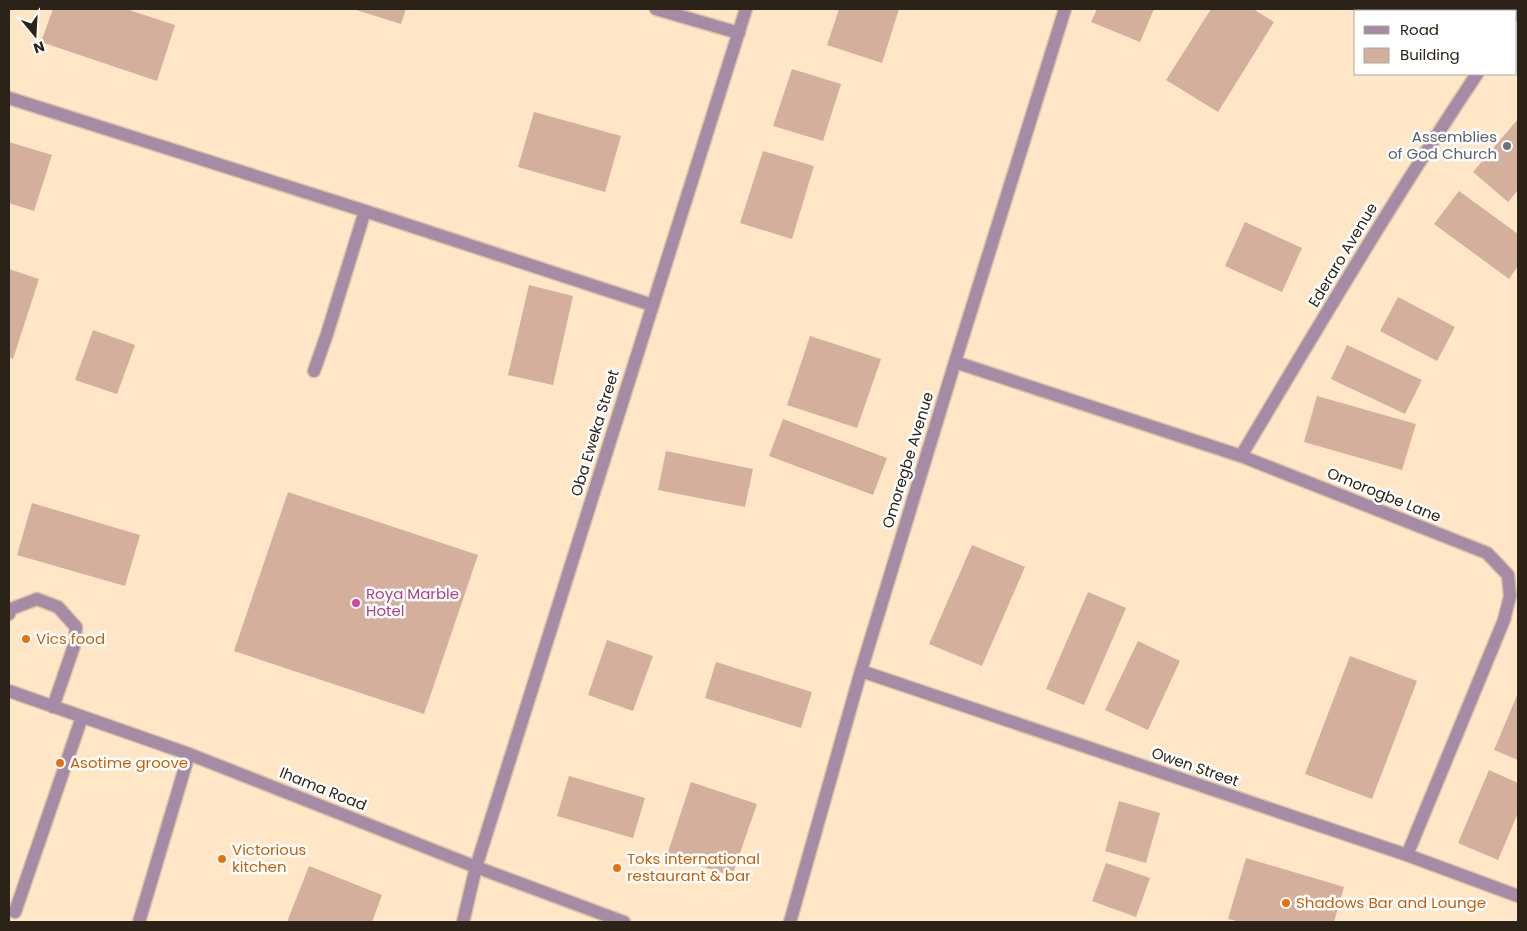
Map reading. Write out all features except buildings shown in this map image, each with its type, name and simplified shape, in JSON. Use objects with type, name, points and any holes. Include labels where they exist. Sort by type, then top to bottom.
[{"type":"street","points":[[656,9],[739,33]]},
{"type":"street","name":"Oba Eweka Street","points":[[463,922],[476,867],[746,9]]},
{"type":"street","name":"Omoregbe Avenue","points":[[790,922],[861,671],[1065,9]]},
{"type":"street","name":"Ederaro Avenue","points":[[1241,456],[1372,237],[1437,133],[1476,75]]},
{"type":"street","points":[[9,98],[365,211],[652,306]]},
{"type":"street","points":[[314,371],[365,211]]},
{"type":"street","name":"Omorogbe Lane","points":[[955,362],[1241,456],[1487,553],[1508,575],[1510,596],[1504,620],[1407,856]]},
{"type":"street","points":[[9,614],[11,609],[37,599],[58,607],[76,627],[75,643],[54,707]]},
{"type":"street","name":"Owen Street","points":[[861,671],[1407,856],[1518,896]]},
{"type":"street","name":"Ihama Road","points":[[9,691],[189,754],[476,867],[624,922]]},
{"type":"street","points":[[15,912],[82,717]]},
{"type":"street","points":[[139,922],[189,754]]},
{"type":"place","name":"Assemblies of God Church","points":[[1507,146]]},
{"type":"place","name":"Roya Marble Hotel","points":[[356,603]]},
{"type":"place","name":"Vics food","points":[[26,639]]},
{"type":"place","name":"Asotime groove","points":[[60,763]]},
{"type":"place","name":"Victorious kitchen","points":[[222,859]]},
{"type":"place","name":"Toks international restaurant & bar","points":[[617,868]]},
{"type":"place","name":"Shadows Bar and Lounge","points":[[1286,903]]}]
